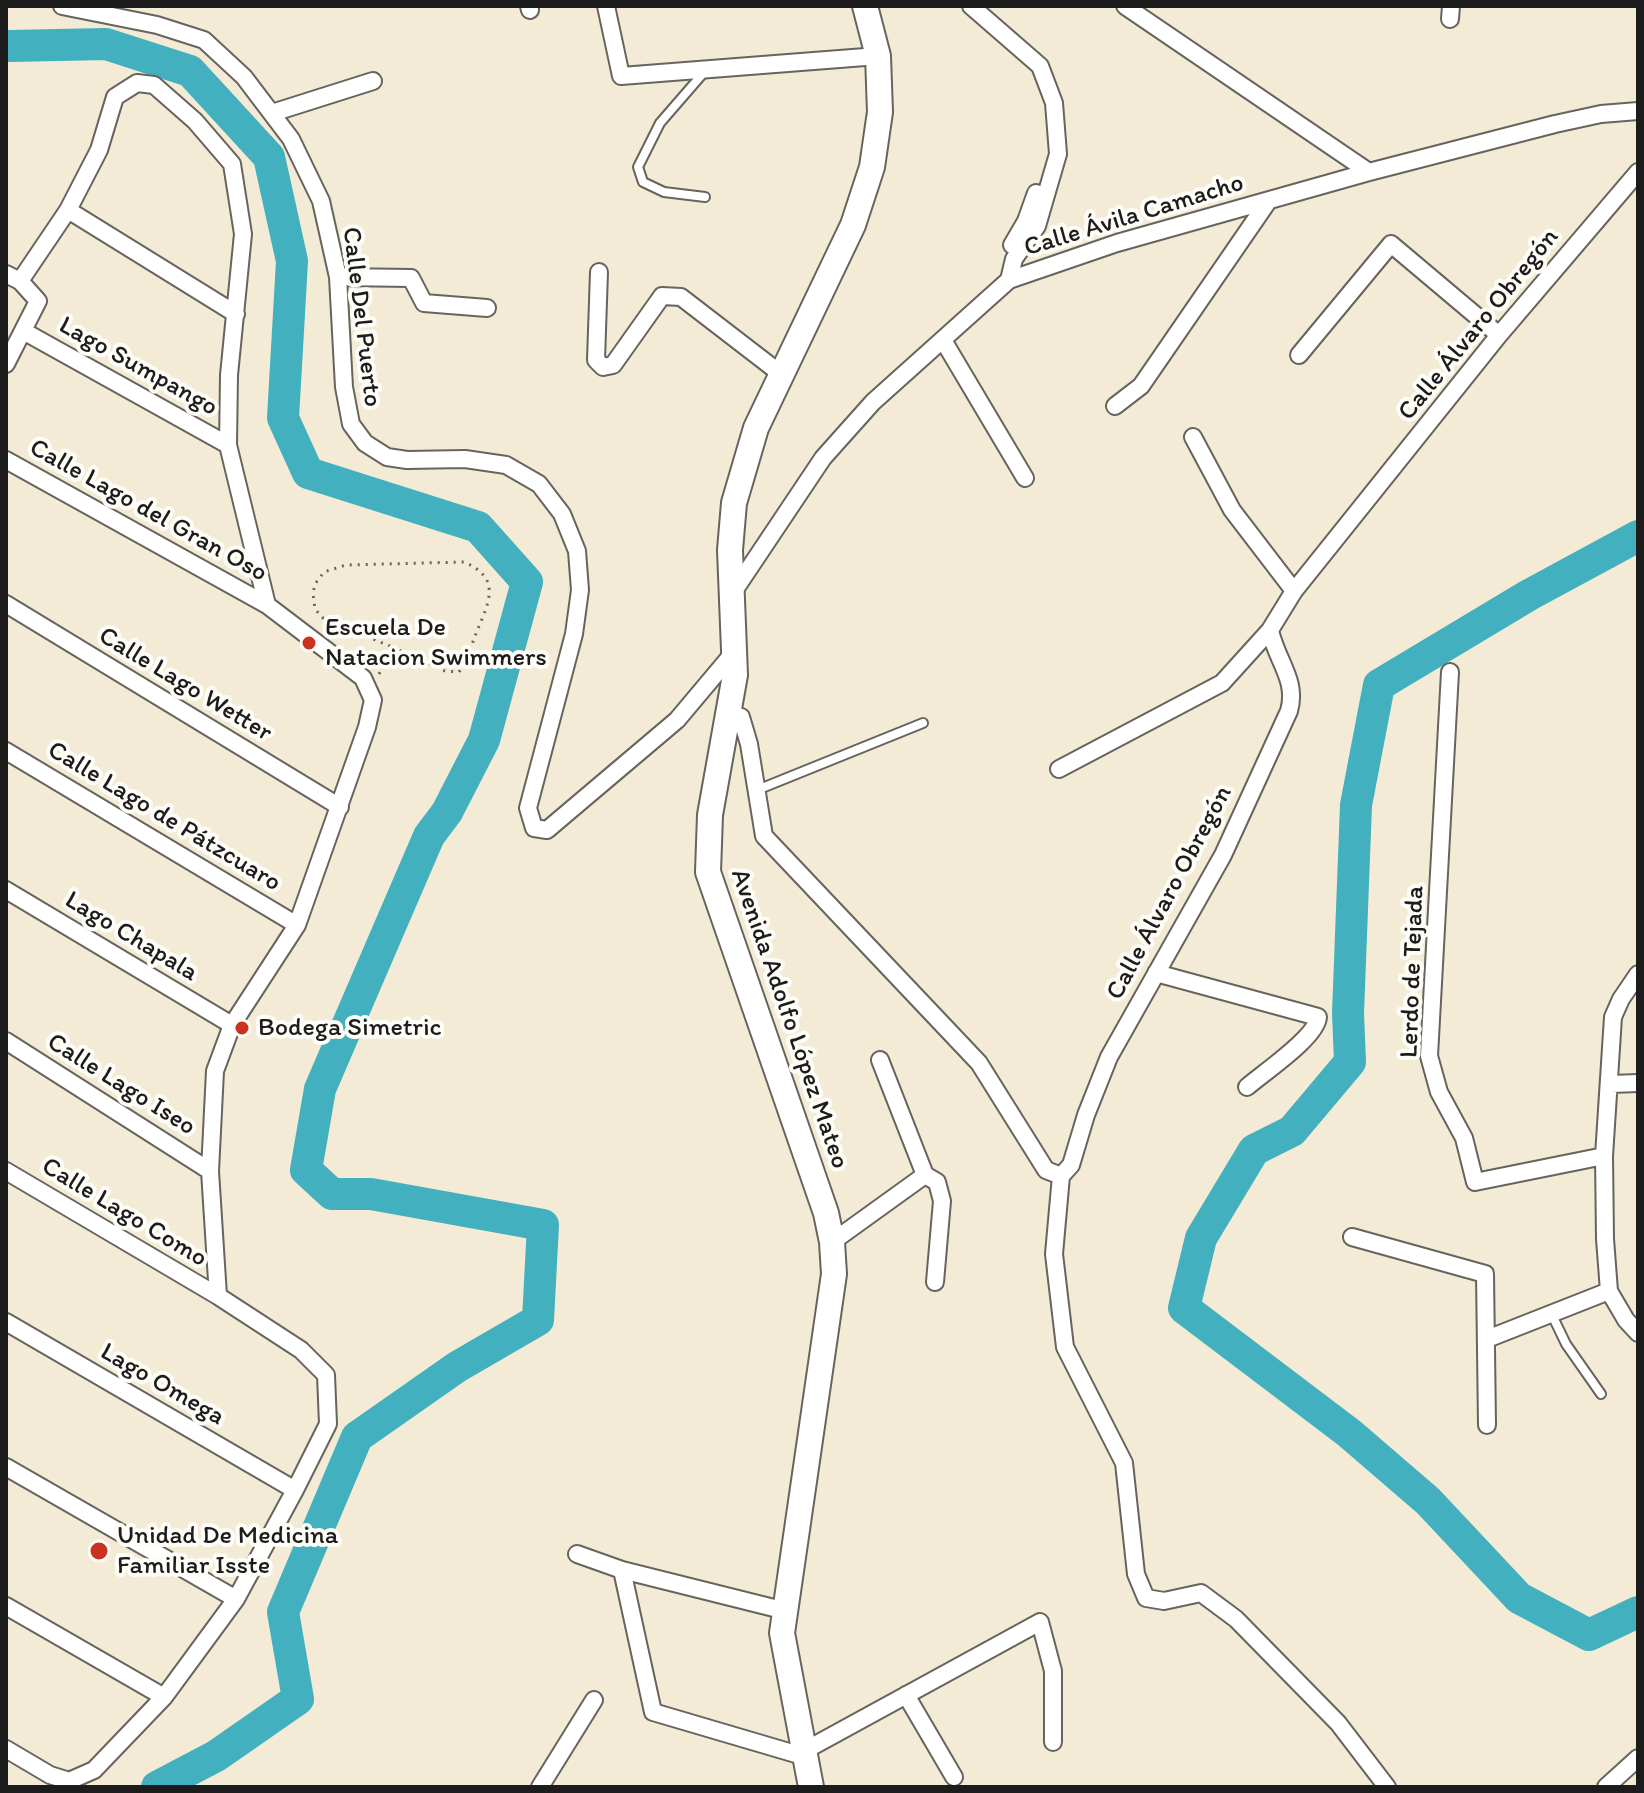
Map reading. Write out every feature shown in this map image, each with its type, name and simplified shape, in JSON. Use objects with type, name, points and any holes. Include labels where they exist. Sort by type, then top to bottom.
[{"type":"main road","name":"Avenida Adolfo López Mateo","points":[[811,1787],[782,1633],[834,1274],[832,1242],[826,1213],[708,872],[710,815],[735,675],[730,550],[734,503],[756,428],[853,225],[872,167],[880,112],[878,56],[865,6]]},
{"type":"street","name":"Calle Del Puerto","points":[[62,6],[157,25],[204,40],[244,77],[291,139],[321,201],[338,277],[344,387],[351,424],[365,443],[387,457],[407,460],[465,459],[506,465],[539,484],[562,514],[577,551],[580,590],[574,634],[528,808],[534,828],[547,830],[677,720],[735,651]]},
{"type":"street","points":[[606,6],[621,76],[878,56]]},
{"type":"street","points":[[971,6],[1040,66],[1054,103],[1058,154],[1045,171],[1026,221],[1011,247],[1014,259],[1009,280]]},
{"type":"street","points":[[1125,6],[1369,172]]},
{"type":"street","points":[[272,113],[373,81]]},
{"type":"street","points":[[6,364],[25,332],[38,301],[13,278],[68,210],[99,150],[115,97],[137,83],[154,85],[195,121],[232,164],[243,234],[229,375],[228,445],[267,605]]},
{"type":"street","name":"Calle Ávila Camacho","points":[[731,595],[823,458],[873,402],[1009,280],[1117,243],[1369,172],[1555,124],[1601,114],[1638,111]]},
{"type":"street","name":"Calle Álvaro Obregón","points":[[1061,1176],[1071,1165],[1086,1115],[1109,1057],[1223,855],[1289,711],[1293,695],[1273,647],[1270,630],[1294,591],[1499,335],[1638,172]]},
{"type":"street","points":[[1115,406],[1141,386],[1269,200]]},
{"type":"street","points":[[68,210],[236,314]]},
{"type":"street","points":[[1299,355],[1391,244],[1499,335]]},
{"type":"street","points":[[599,272],[596,360],[603,367],[613,365],[662,296],[681,297],[781,374]]},
{"type":"street","points":[[338,277],[411,278],[424,303],[487,308]]},
{"type":"street","name":"Lago Sumpango","points":[[25,332],[228,445]]},
{"type":"street","points":[[943,340],[1025,478]]},
{"type":"street","points":[[1193,437],[1232,510],[1294,591]]},
{"type":"street","name":"Calle Lago del Gran Oso","points":[[6,460],[267,605],[363,678],[369,692]]},
{"type":"street","name":"Calle Lago Wetter","points":[[6,604],[340,807]]},
{"type":"street","points":[[1059,769],[1222,683],[1270,630]]},
{"type":"street","name":"Lerdo de Tejada","points":[[1450,672],[1429,1056],[1439,1092],[1464,1138],[1475,1182],[1604,1156]]},
{"type":"street","points":[[218,1296],[210,1171],[215,1071],[232,1025],[297,925],[367,727],[373,700],[369,692]]},
{"type":"street","points":[[728,713],[741,717],[749,744],[764,836],[979,1063],[1046,1170],[1061,1176],[1054,1254],[1065,1347],[1124,1463],[1136,1574],[1146,1598],[1164,1601],[1201,1593],[1236,1619],[1338,1723],[1387,1787]]},
{"type":"street","name":"Calle Lago de Pátzcuaro","points":[[6,751],[297,925]]},
{"type":"street","name":"Lago Chapala","points":[[6,890],[232,1025]]},
{"type":"street","points":[[1156,973],[1318,1017],[1318,1023],[1309,1036],[1247,1087]]},
{"type":"street","points":[[1638,974],[1613,1017],[1604,1156],[1609,1291],[1626,1320],[1638,1333]]},
{"type":"street","name":"Calle Lago Iseo","points":[[6,1041],[210,1171]]},
{"type":"street","points":[[880,1060],[925,1175],[937,1182],[942,1201],[935,1282]]},
{"type":"street","points":[[1611,1084],[1638,1083]]},
{"type":"street","name":"Calle Lago Como","points":[[6,1171],[218,1296],[301,1350],[326,1375],[328,1424],[295,1490]]},
{"type":"street","points":[[832,1242],[925,1175]]},
{"type":"street","points":[[1352,1237],[1485,1274],[1487,1425]]},
{"type":"street","points":[[1487,1339],[1609,1291]]},
{"type":"street","name":"Lago Omega","points":[[6,1322],[295,1490]]},
{"type":"street","points":[[6,1467],[236,1599]]},
{"type":"street","points":[[6,1749],[50,1775],[69,1781],[94,1770],[164,1697],[236,1599],[295,1490]]},
{"type":"street","points":[[577,1554],[622,1570],[786,1611]]},
{"type":"street","points":[[622,1570],[653,1712],[805,1754],[1040,1622],[1053,1671],[1053,1742]]},
{"type":"street","points":[[6,1606],[164,1697]]},
{"type":"street","points":[[906,1695],[954,1777]]},
{"type":"street","points":[[540,1787],[594,1700]]},
{"type":"street","points":[[1606,1787],[1638,1758]]},
{"type":"lane","points":[[705,197],[664,192],[643,182],[638,167],[660,123],[707,70]]},
{"type":"lane","points":[[757,790],[923,723]]},
{"type":"lane","points":[[1552,1315],[1566,1344],[1601,1394]]},
{"type":"path","points":[[464,562],[478,568],[486,577],[490,588],[489,603],[459,672],[445,671],[392,647],[323,618],[315,609],[313,594],[315,584],[324,572],[346,565],[464,562]]},
{"type":"path","points":[[369,692],[392,647]]},
{"type":"waterway","points":[[9,46],[106,44],[190,71],[269,157],[292,261],[283,418],[308,473],[478,527],[527,582],[484,740],[447,812],[429,836],[320,1089],[306,1170],[332,1194],[371,1194],[543,1225],[538,1320],[457,1367],[357,1437],[283,1612],[298,1699],[216,1756],[157,1787]]},
{"type":"waterway","points":[[1638,536],[1529,595],[1379,685],[1356,805],[1348,1013],[1350,1062],[1292,1131],[1254,1150],[1201,1238],[1184,1308],[1349,1433],[1428,1501],[1519,1598],[1589,1635],[1638,1612]]},
{"type":"place","name":"Escuela De Natacion Swimmers","points":[[309,643]]},
{"type":"place","name":"Bodega Simetric","points":[[242,1028]]},
{"type":"place","name":"Unidad De Medicina Familiar Isste","points":[[99,1551]]}]
